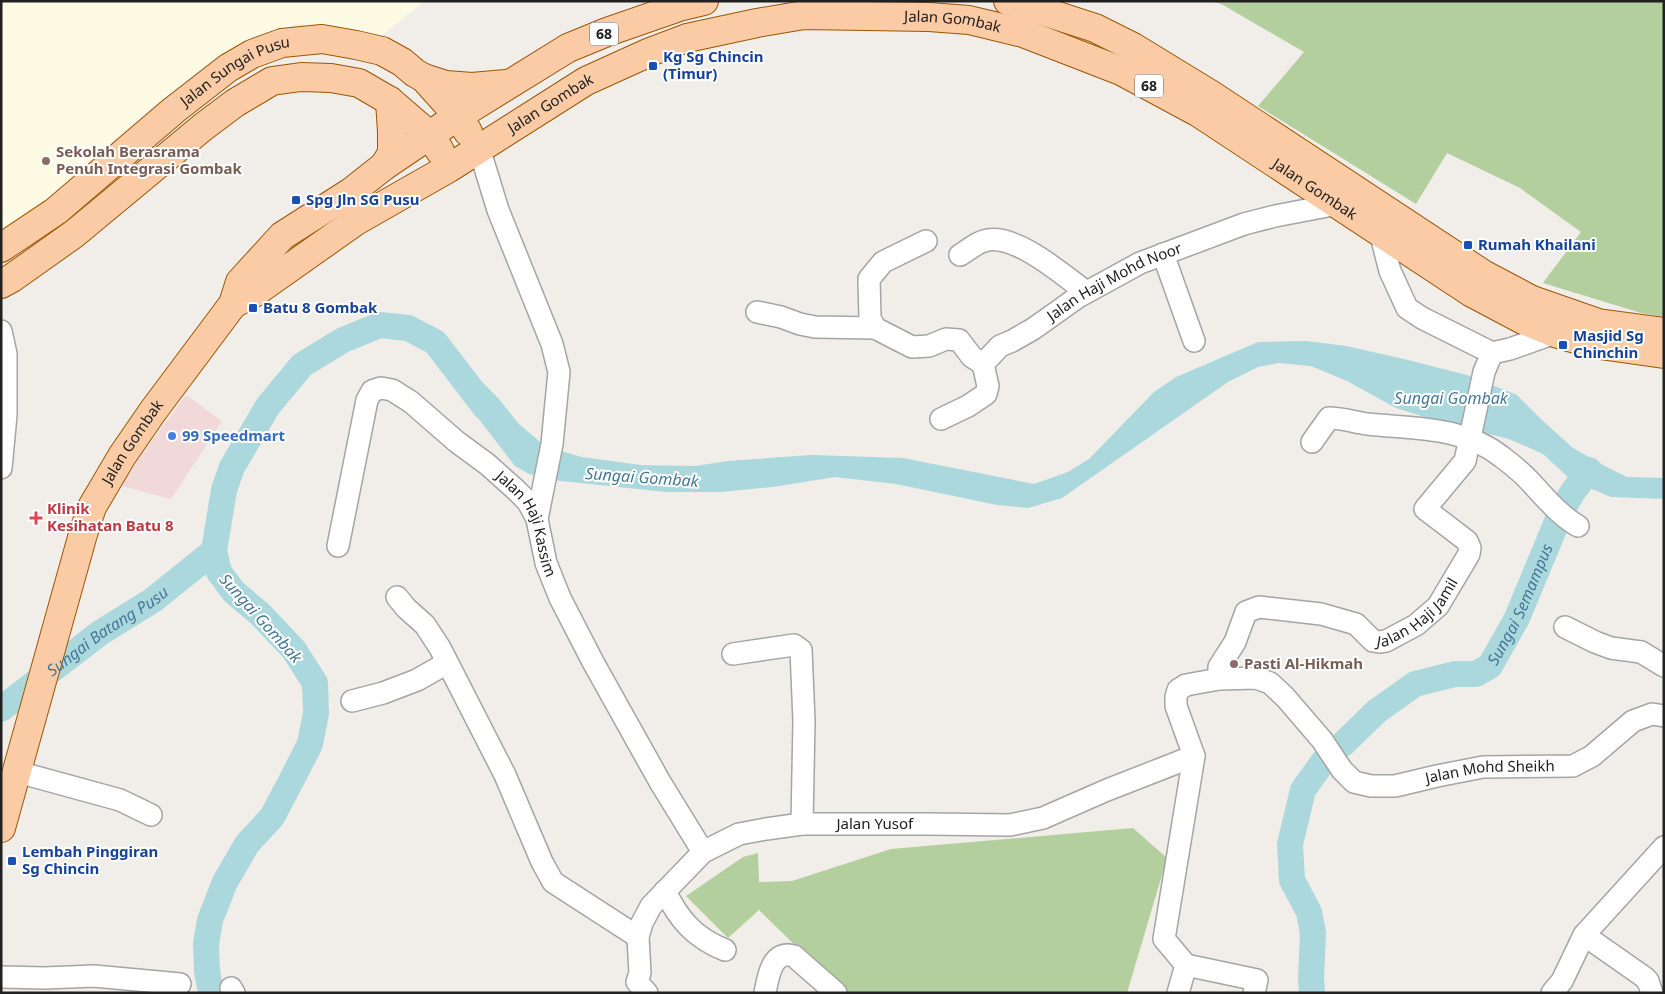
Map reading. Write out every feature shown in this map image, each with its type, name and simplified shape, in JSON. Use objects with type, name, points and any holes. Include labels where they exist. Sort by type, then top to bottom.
[{"type":"main road","name":"Jalan Gombak","points":[[1,828],[92,507],[122,456],[148,418],[233,304],[240,282],[282,236],[351,192],[384,166],[458,116],[568,48],[678,7],[704,1]]},
{"type":"main road","name":"Jalan Gombak","points":[[1008,1],[1095,28],[1134,47],[1210,94],[1484,274],[1532,300],[1598,323],[1664,332]]},
{"type":"main road","name":"Jalan Gombak","points":[[233,304],[254,293],[356,221],[449,168],[586,81],[650,52],[687,38],[804,15],[929,17],[969,20],[1023,32],[1121,71],[1199,113],[1472,292],[1524,320],[1555,333],[1593,344],[1664,354]]},
{"type":"main road","name":"Jalan Sungai Pusu","points":[[1,248],[56,211],[174,110],[228,68],[252,54],[282,43],[322,40],[356,45],[382,52],[402,62],[424,78],[458,116],[479,148]]},
{"type":"main road","name":"Jalan Sungai Pusu","points":[[1,284],[74,234],[202,127],[228,108],[272,81],[301,77],[331,78],[360,83],[390,102],[430,136],[449,168]]},
{"type":"main road","points":[[424,78],[446,85],[472,87],[512,83]]},
{"type":"main road","points":[[384,166],[392,153],[390,102]]},
{"type":"street","points":[[479,148],[498,210],[549,336],[559,372],[552,444],[537,519]]},
{"type":"street","name":"Jalan Haji Mohd Noor","points":[[983,364],[1000,346],[1034,329],[1086,292],[1140,263],[1244,224],[1338,204]]},
{"type":"street","points":[[1380,232],[1390,271],[1407,308],[1488,363]]},
{"type":"street","points":[[960,255],[984,240],[1007,241],[1024,248],[1086,292]]},
{"type":"street","points":[[875,328],[870,318],[869,279],[883,262],[926,241]]},
{"type":"street","points":[[1163,254],[1194,341]]},
{"type":"street","points":[[757,312],[815,327],[875,328],[912,347],[929,346],[946,339],[960,340],[972,357],[983,364],[988,386],[986,394],[968,406],[941,419]]},
{"type":"street","points":[[1,330],[6,354],[6,415],[1,468]]},
{"type":"street","points":[[1471,438],[1488,363],[1510,349],[1555,333]]},
{"type":"street","name":"Jalan Haji Kassim","points":[[338,546],[367,400],[372,390],[381,388],[392,390],[411,402],[457,442],[487,464],[528,502],[537,519],[546,563],[560,598],[593,662],[660,782],[703,852]]},
{"type":"street","points":[[1312,442],[1329,418],[1366,424],[1425,428],[1471,438],[1486,445],[1502,457],[1530,481],[1546,500],[1573,523]]},
{"type":"street","name":"Jalan Haji Jamil","points":[[1219,679],[1219,667],[1235,642],[1246,612],[1259,607],[1321,614],[1356,624],[1373,641],[1379,642],[1386,641],[1416,625],[1438,606],[1469,554],[1470,548],[1467,540],[1425,509],[1465,461],[1471,438]]},
{"type":"street","points":[[397,597],[425,625],[457,679],[505,775],[542,862],[553,882],[638,937]]},
{"type":"street","points":[[1565,627],[1611,648],[1641,652],[1664,666]]},
{"type":"street","points":[[733,654],[794,645],[801,650],[804,720],[802,824]]},
{"type":"street","points":[[352,701],[416,680],[447,663]]},
{"type":"street","name":"Jalan Mohd Sheikh","points":[[1194,756],[1176,706],[1178,690],[1186,685],[1219,679],[1256,678],[1270,683],[1285,697],[1322,740],[1342,770],[1354,782],[1371,786],[1395,786],[1483,767],[1573,766],[1592,756],[1633,721],[1652,714],[1664,716]]},
{"type":"street","points":[[1194,756],[1164,939],[1186,965],[1257,980],[1254,993]]},
{"type":"street","name":"Jalan Yusof","points":[[639,989],[638,937],[651,906],[703,852],[739,834],[802,824],[1010,825],[1043,818],[1107,790],[1194,756]]},
{"type":"street","points":[[18,772],[120,800],[151,815]]},
{"type":"street","points":[[1552,993],[1562,981],[1584,935],[1664,847]]},
{"type":"street","points":[[665,891],[673,907],[688,926],[708,943],[725,950]]},
{"type":"street","points":[[1584,935],[1644,977],[1648,981],[1652,993]]},
{"type":"street","points":[[765,993],[768,973],[779,956],[786,953],[794,956],[836,993]]},
{"type":"street","points":[[1178,993],[1186,965]]},
{"type":"street","points":[[1,977],[94,976],[180,984]]},
{"type":"shaded area","name":"Sekolah Berasrama Penuh Integrasi Gombak","points":[[1,1],[425,1],[382,35],[296,24],[216,57],[152,107],[30,215],[1,233]]},
{"type":"shaded area","points":[[186,395],[222,421],[171,499],[121,486],[142,454]]},
{"type":"green space","points":[[1213,1],[1664,1],[1664,317],[1641,313],[1543,283],[1581,232],[1520,188],[1447,153],[1416,204],[1258,106],[1304,52]]},
{"type":"green space","points":[[1133,828],[1167,858],[1127,993],[844,993],[759,910],[728,938],[686,896],[743,857],[758,853],[759,882],[792,881],[891,849]]},
{"type":"water","name":"Sungai Gombak","points":[[1307,341],[1346,346],[1467,375],[1517,395],[1573,448],[1603,465],[1627,477],[1664,478],[1664,499],[1611,497],[1571,480],[1543,454],[1509,439],[1447,424],[1396,408],[1347,381],[1311,366],[1279,363],[1258,367],[1228,382],[1062,498],[1028,508],[997,505],[896,484],[835,477],[773,487],[720,492],[666,492],[552,480],[529,474],[515,466],[457,391],[471,371],[498,398],[519,424],[546,447],[582,457],[641,465],[695,466],[728,461],[811,455],[903,458],[1034,484],[1068,472],[1089,459],[1154,392],[1176,377],[1258,342]]},
{"type":"waterway","name":"Sungai Gombak","points":[[211,993],[207,971],[206,944],[210,920],[225,882],[247,844],[272,817],[310,744],[316,713],[315,683],[294,650],[260,614],[234,592],[219,572],[214,551],[224,490],[232,467],[268,406],[302,365],[343,340],[380,325],[408,328],[435,342],[485,407]]},
{"type":"waterway","name":"Sungai Semampus","points":[[1343,744],[1377,711],[1415,684],[1455,674],[1476,674],[1490,666],[1517,618],[1561,512],[1589,470]]},
{"type":"waterway","name":"Sungai Batang Pusu","points":[[1,709],[100,633],[153,600],[214,551]]},
{"type":"waterway","name":"Sungai Semampus","points":[[1312,993],[1313,933],[1309,912],[1292,880],[1290,844],[1303,790],[1323,762]]},
{"type":"place","name":"Kg Sg Chincin (Timur)","points":[[653,66]]},
{"type":"place","name":"Sekolah Berasrama Penuh Integrasi Gombak","points":[[46,161]]},
{"type":"place","name":"Spg Jln SG Pusu","points":[[296,200]]},
{"type":"place","name":"Rumah Khailani","points":[[1468,245]]},
{"type":"place","name":"Batu 8 Gombak","points":[[253,308]]},
{"type":"place","name":"Masjid Sg Chinchin","points":[[1563,345]]},
{"type":"place","name":"99 Speedmart","points":[[172,436]]},
{"type":"place","name":"Klinik Kesihatan Batu 8","points":[[36,518]]},
{"type":"place","name":"Pasti Al-Hikmah","points":[[1234,664]]},
{"type":"place","name":"Lembah Pinggiran Sg Chincin","points":[[12,861]]}]
